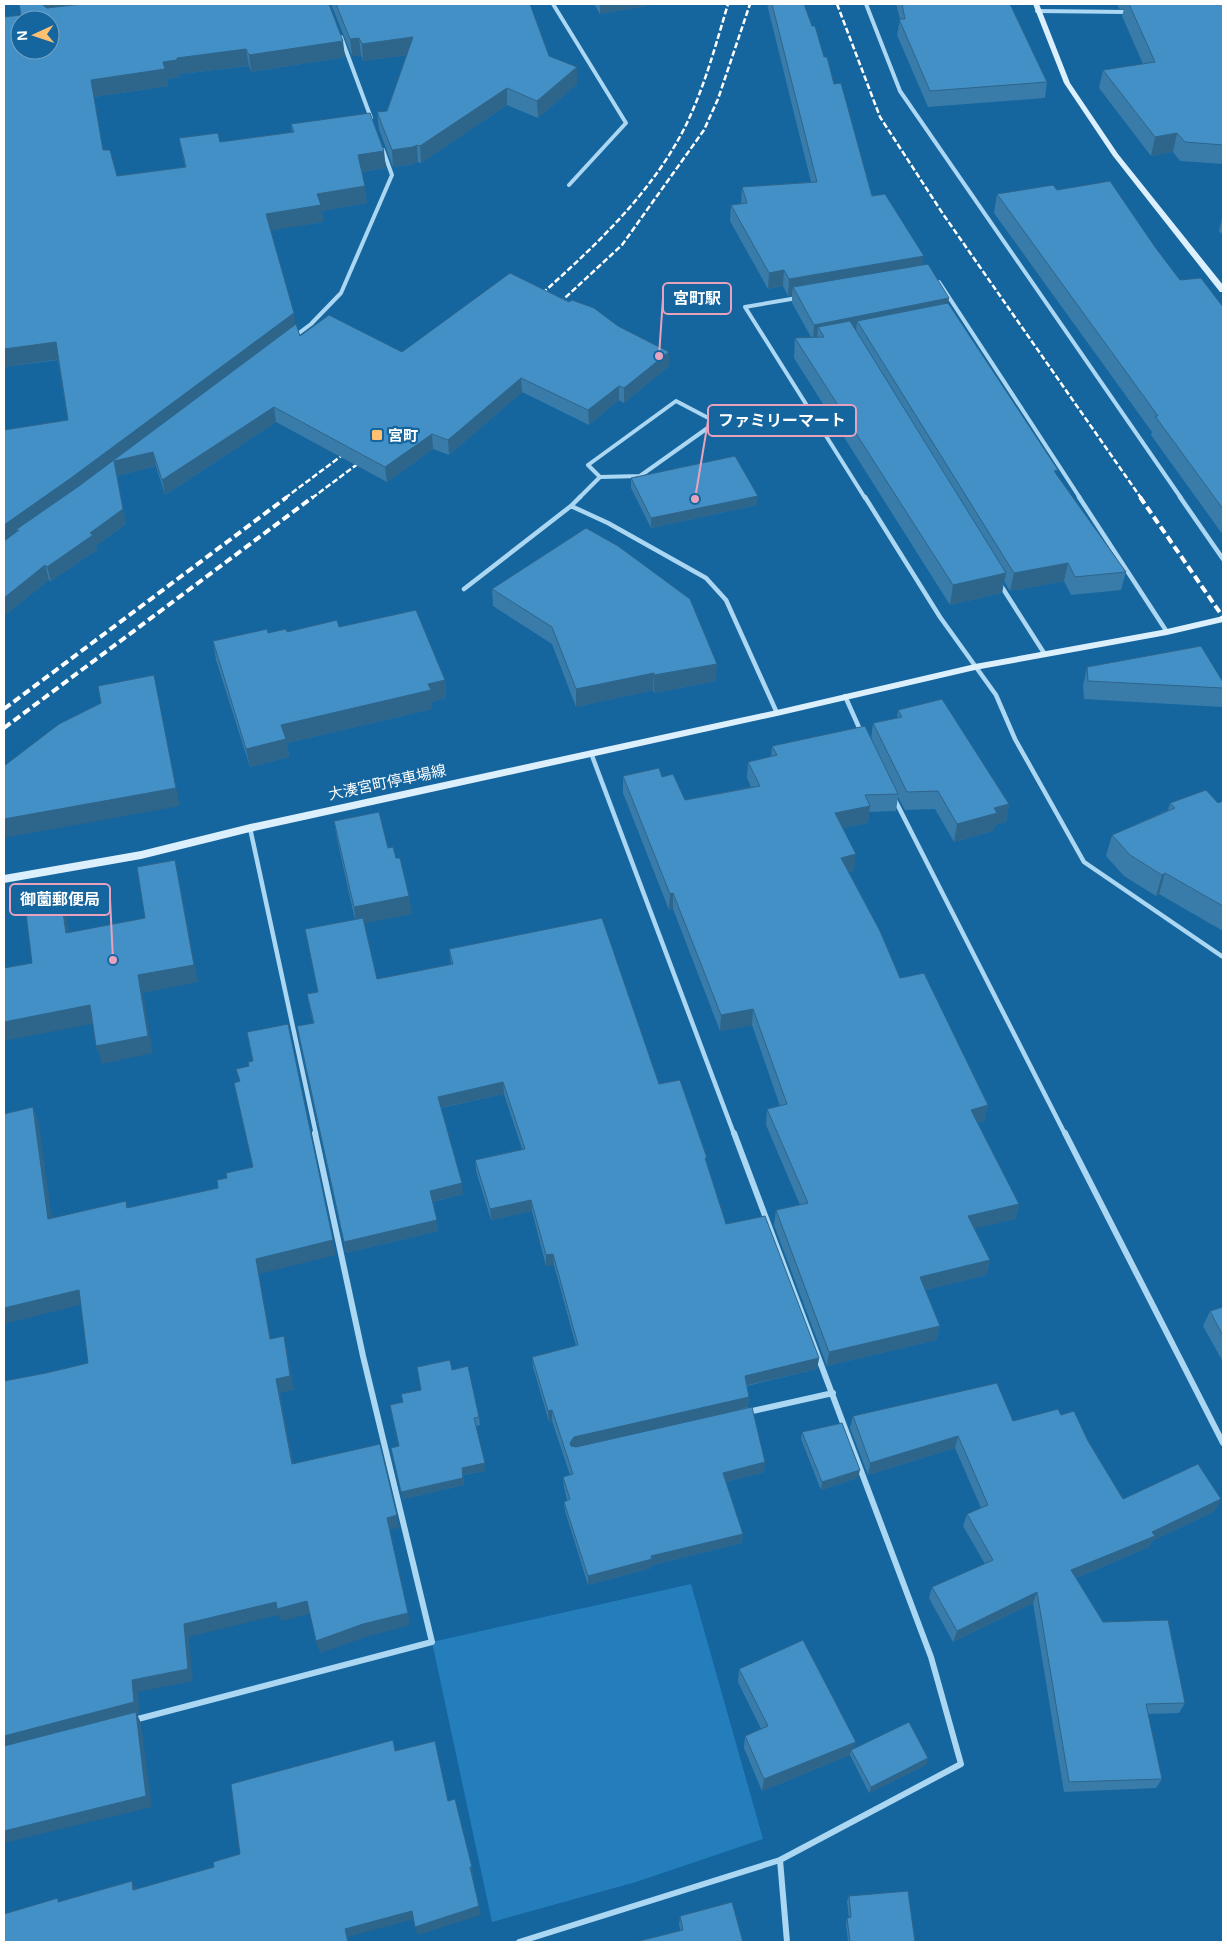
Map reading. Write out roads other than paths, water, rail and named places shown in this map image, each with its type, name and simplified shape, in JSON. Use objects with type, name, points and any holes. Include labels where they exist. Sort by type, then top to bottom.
[{"type":"street","points":[[553,4],[626,123],[569,185]]},
{"type":"street","points":[[866,4],[900,91],[1223,559]]},
{"type":"street","points":[[1136,12],[1037,7],[1072,91],[1115,155],[1223,290]]},
{"type":"street","points":[[339,31],[372,121]]},
{"type":"street","points":[[287,342],[311,324],[341,293],[392,175],[382,148]]},
{"type":"street","points":[[933,274],[1167,632]]},
{"type":"street","points":[[802,297],[745,307],[940,617],[996,695],[1016,739],[1084,862],[1223,956]]},
{"type":"street","points":[[951,317],[960,315]]},
{"type":"street","points":[[464,589],[571,506],[600,477],[640,476],[716,422],[676,401],[588,465],[600,477]]},
{"type":"street","points":[[571,506],[608,523],[706,578],[726,600],[777,714]]},
{"type":"street","points":[[996,579],[1044,653]]},
{"type":"street","name":"大湊宮町停車場線","points":[[4,879],[142,855],[250,828],[777,714],[845,696],[975,667],[1167,632],[1223,619]]},
{"type":"street","points":[[845,696],[864,739]]},
{"type":"street","points":[[519,1942],[780,1860],[961,1764],[931,1657],[592,754]]},
{"type":"street","points":[[889,788],[1223,1441]]},
{"type":"street","points":[[127,1721],[432,1642],[364,1356],[250,828]]},
{"type":"street","points":[[737,1415],[833,1393]]},
{"type":"street","points":[[780,1860],[787,1942]]},
{"type":"railway","points":[[536,299],[579,260],[620,218],[657,173],[673,149],[687,123],[699,94],[728,4]]},
{"type":"railway","points":[[553,309],[622,245],[704,130],[718,99],[750,4]]},
{"type":"railway","points":[[837,4],[880,117],[943,214],[1141,498]]},
{"type":"railway","points":[[285,498],[352,448]]},
{"type":"railway","points":[[312,498],[367,457]]},
{"type":"railway","points":[[4,709],[287,497]]},
{"type":"railway","points":[[4,728],[313,497]]},
{"type":"railway","points":[[1140,497],[1223,617]]},
{"type":"place","name":"宮町駅","points":[[659,356]]},
{"type":"place","name":"宮町","points":[[377,435]]},
{"type":"place","name":"ファミリーマート","points":[[695,499]]},
{"type":"place","name":"御薗郵便局","points":[[113,960]]}]
